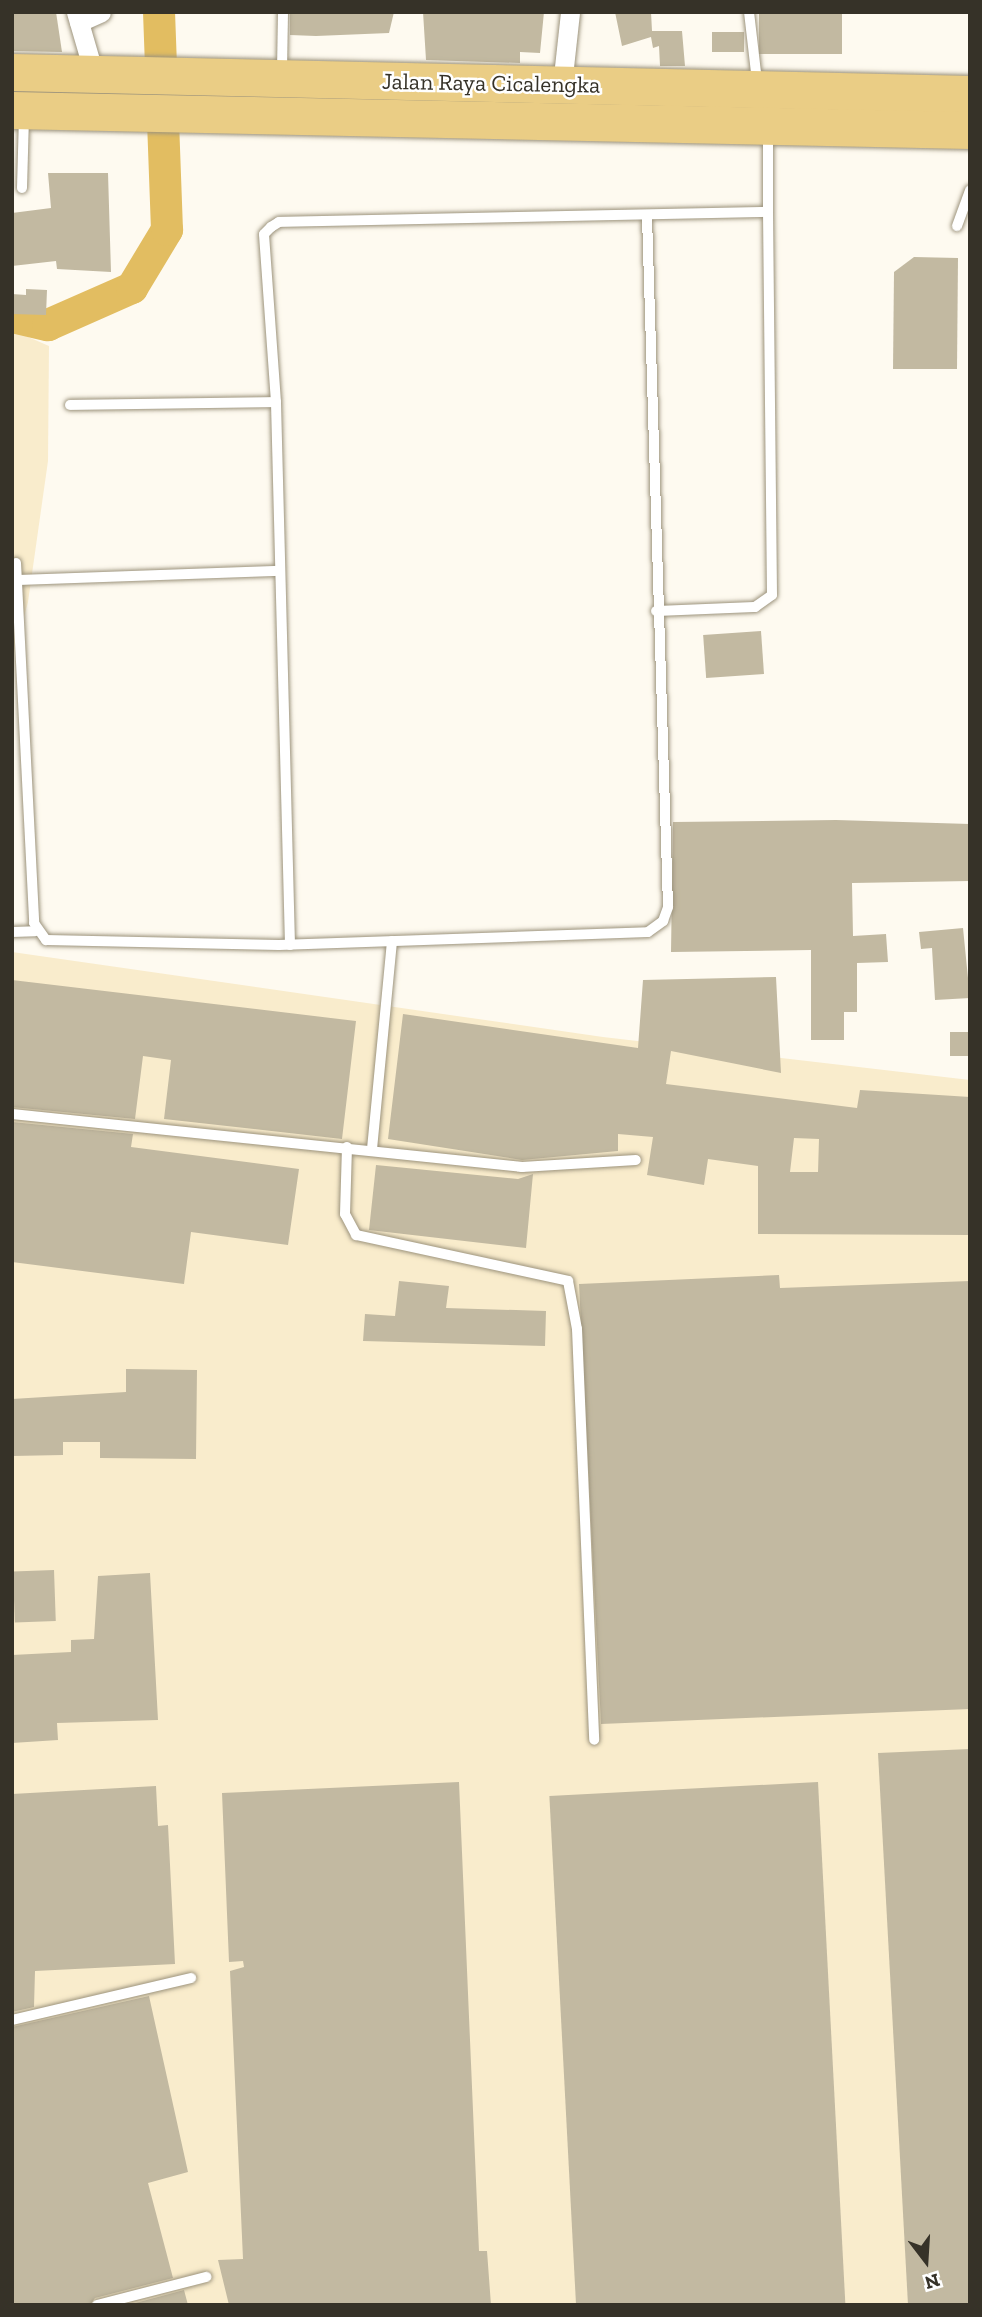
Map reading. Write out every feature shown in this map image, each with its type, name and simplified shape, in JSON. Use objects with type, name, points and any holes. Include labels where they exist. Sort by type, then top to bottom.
[{"type":"highway","name":"Jalan Raya Cicalengka","points":[[12,72],[970,94]]},
{"type":"highway","name":"Jalan Raya Cicalengka","points":[[18,110],[970,130]]},
{"type":"street","points":[[94,74],[78,17],[101,12]]},
{"type":"street","points":[[562,85],[570,12]]},
{"type":"lane","points":[[281,78],[283,12]]},
{"type":"lane","points":[[749,12],[758,88]]},
{"type":"lane","points":[[18,110],[22,188]]},
{"type":"lane","points":[[656,611],[755,607],[772,595],[768,124]]},
{"type":"lane","points":[[957,226],[970,190]]},
{"type":"lane","points":[[290,944],[276,570],[276,402],[264,234],[279,222],[768,212]]},
{"type":"lane","points":[[12,932],[35,932],[57,942],[290,944],[648,932],[663,921],[647,215]]},
{"type":"lane","points":[[70,405],[276,402]]},
{"type":"lane","points":[[16,563],[35,932]]},
{"type":"lane","points":[[16,580],[276,570]]},
{"type":"lane","points":[[372,1149],[392,941]]},
{"type":"lane","points":[[12,1114],[372,1149],[522,1167],[636,1160]]},
{"type":"lane","points":[[347,1147],[345,1214],[356,1235],[568,1280],[577,1329],[593,1740]]},
{"type":"lane","points":[[12,2020],[191,1978]]},
{"type":"lane","points":[[97,2305],[206,2277]]},
{"type":"shaded area","points":[[12,330],[49,346],[48,461],[28,602],[12,660]]},
{"type":"shaded area","points":[[12,952],[603,1037],[970,1080],[970,2305],[12,2305]]},
{"type":"building","points":[[12,12],[56,12],[62,52],[12,51]]},
{"type":"building","points":[[290,12],[394,12],[389,33],[316,36],[290,35]]},
{"type":"building","points":[[423,12],[544,12],[540,53],[520,52],[520,63],[426,60]]},
{"type":"building","points":[[615,12],[651,12],[652,31],[682,31],[685,66],[660,66],[659,46],[653,48],[651,37],[622,46]]},
{"type":"building","points":[[759,12],[842,12],[842,54],[759,54]]},
{"type":"building","points":[[712,32],[744,32],[744,52],[712,52]]},
{"type":"building","points":[[48,173],[108,173],[111,272],[57,269],[56,261],[12,266],[12,213],[51,208]]},
{"type":"building","points":[[914,257],[958,258],[957,369],[893,369],[894,272]]},
{"type":"building","points":[[26,289],[47,290],[46,315],[12,314],[12,294],[26,295]]},
{"type":"building","points":[[761,631],[764,674],[706,678],[703,635]]},
{"type":"building","points":[[836,820],[970,824],[970,881],[852,883],[853,936],[886,934],[888,962],[857,963],[857,1012],[844,1012],[844,1040],[811,1040],[811,950],[671,952],[673,822]]},
{"type":"building","points":[[963,928],[970,998],[935,1000],[932,948],[921,949],[919,932]]},
{"type":"building","points":[[776,977],[781,1073],[671,1051],[666,1084],[857,1108],[860,1090],[970,1097],[970,1235],[758,1234],[758,1166],[708,1159],[704,1185],[647,1175],[653,1137],[618,1134],[618,1151],[522,1160],[388,1139],[403,1014],[638,1048],[643,980]],"holes":[[[794,1138],[819,1139],[818,1172],[790,1172]]]},
{"type":"building","points":[[12,980],[356,1021],[342,1139],[164,1119],[171,1060],[143,1056],[135,1119],[12,1107]]},
{"type":"building","points":[[950,1032],[970,1032],[970,1056],[950,1056]]},
{"type":"building","points":[[12,1122],[133,1134],[131,1147],[299,1169],[288,1245],[191,1232],[184,1284],[12,1262]]},
{"type":"building","points":[[376,1165],[518,1179],[533,1174],[526,1248],[369,1230]]},
{"type":"building","points":[[779,1275],[780,1288],[970,1281],[970,1709],[601,1724],[579,1284]]},
{"type":"building","points":[[399,1281],[449,1286],[446,1308],[546,1311],[545,1346],[363,1341],[365,1314],[395,1316]]},
{"type":"building","points":[[126,1369],[197,1370],[196,1459],[100,1458],[100,1442],[63,1442],[63,1455],[12,1456],[12,1399],[126,1392]]},
{"type":"building","points":[[54,1570],[56,1621],[15,1622],[13,1571]]},
{"type":"building","points":[[150,1573],[158,1720],[57,1723],[58,1740],[12,1743],[12,1655],[71,1652],[71,1640],[94,1639],[98,1576]]},
{"type":"building","points":[[970,1749],[970,2305],[908,2305],[878,1753]]},
{"type":"building","points":[[459,1782],[479,2251],[487,2251],[491,2305],[229,2305],[218,2260],[243,2259],[230,1971],[244,1967],[243,1961],[229,1962],[222,1793]]},
{"type":"building","points":[[818,1782],[845,2305],[576,2305],[549,1796]]},
{"type":"building","points":[[156,1786],[158,1826],[168,1825],[175,1964],[35,1971],[34,2007],[12,2012],[12,1794]]},
{"type":"building","points":[[149,1996],[188,2172],[148,2183],[173,2278],[95,2298],[90,2305],[12,2305],[12,2027]]},
{"type":"building","points":[[184,2290],[188,2305],[128,2305]]},
{"type":"waterway","points":[[12,317],[48,325],[132,288],[167,230],[159,12]]}]
